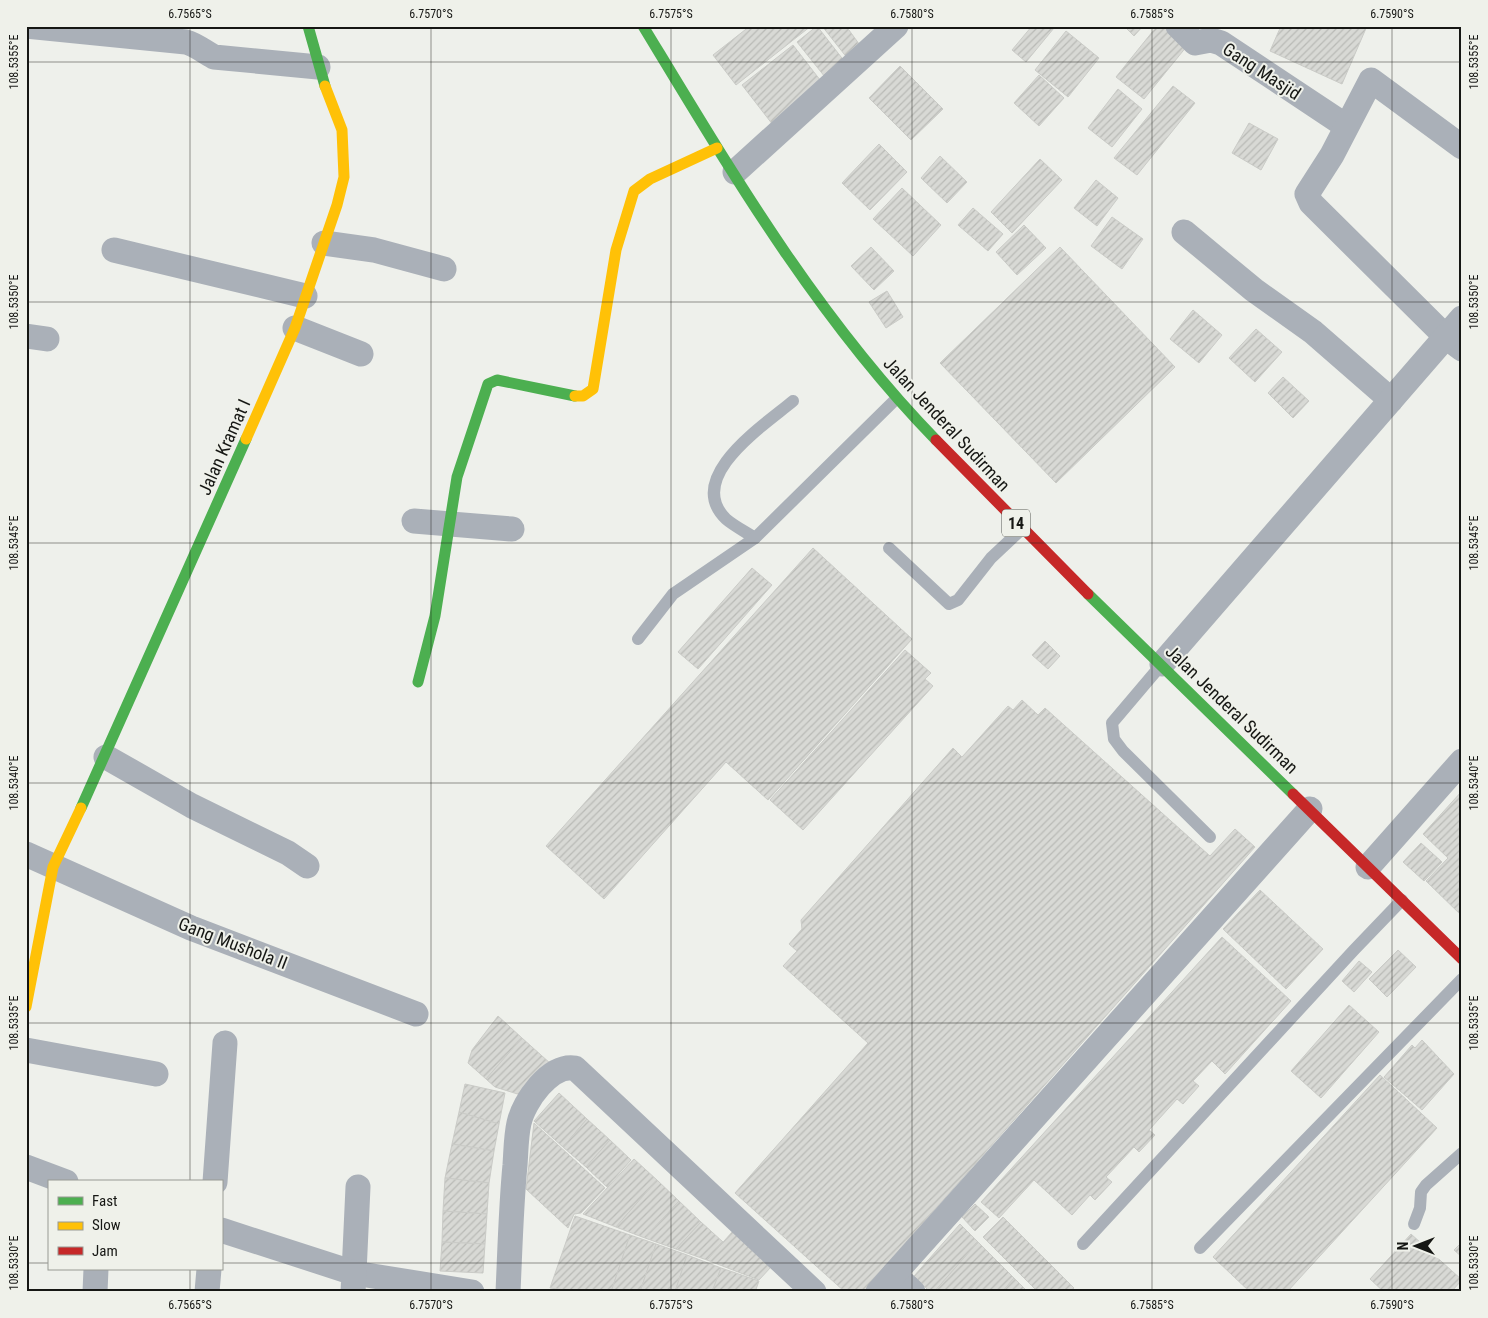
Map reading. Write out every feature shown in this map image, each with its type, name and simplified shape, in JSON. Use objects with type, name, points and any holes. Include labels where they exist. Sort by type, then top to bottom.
[{"type":"main road","name":"Jalan Kramat I","points":[[26,1007],[53,866],[106,757],[295,328],[338,205],[344,177],[342,130],[318,67],[308,26]]},
{"type":"main road","name":"Jalan Jenderal Sudirman","points":[[644,26],[717,148],[735,172],[810,290],[896,399],[1022,529],[1462,959]]},
{"type":"main road","points":[[418,682],[435,616],[457,477],[483,394],[488,384],[497,380],[569,396],[583,396],[593,389],[608,289],[616,250],[634,191],[650,179],[717,148]]},
{"type":"street","points":[[26,26],[186,42],[196,44],[203,52],[214,57],[318,67]]},
{"type":"street","points":[[735,172],[896,26]]},
{"type":"street","name":"Gang Masjid","points":[[1178,26],[1195,43],[1211,40],[1221,43],[1346,126]]},
{"type":"street","points":[[1454,343],[1310,203],[1307,194],[1332,155],[1371,80],[1462,147]]},
{"type":"street","points":[[1184,232],[1254,290],[1313,332],[1391,400]]},
{"type":"street","points":[[324,243],[374,250],[444,269]]},
{"type":"street","points":[[114,250],[305,296]]},
{"type":"street","points":[[1162,664],[1391,400],[1454,343],[1462,318]]},
{"type":"street","points":[[295,328],[361,354]]},
{"type":"street","points":[[414,522],[512,529]]},
{"type":"street","points":[[106,757],[192,806],[288,853],[307,866]]},
{"type":"street","points":[[1368,866],[1462,761]]},
{"type":"street","points":[[913,1292],[886,1283],[1310,809]]},
{"type":"street","name":"Gang Mushola II","points":[[26,854],[191,928],[416,1014]]},
{"type":"street","points":[[215,1180],[225,1043]]},
{"type":"street","points":[[26,1050],[156,1074]]},
{"type":"street","points":[[508,1292],[512,1204],[519,1122],[528,1101],[550,1076],[568,1067],[576,1068],[814,1292]]},
{"type":"street","points":[[26,1167],[61,1180]]},
{"type":"street","points":[[354,1282],[358,1187]]},
{"type":"street","points":[[222,1230],[354,1282],[472,1292]]},
{"type":"street","points":[[95,1292],[96,1270]]},
{"type":"street","points":[[208,1292],[209,1270]]},
{"type":"lane","points":[[638,639],[673,594],[755,538],[896,399]]},
{"type":"lane","points":[[755,538],[726,518],[715,500],[715,481],[734,450],[793,401]]},
{"type":"lane","points":[[889,548],[950,604],[958,600],[991,558],[1022,529]]},
{"type":"lane","points":[[1162,664],[1112,723],[1114,739],[1122,751],[1210,837]]},
{"type":"lane","points":[[1083,1244],[1402,900]]},
{"type":"lane","points":[[1200,1248],[1462,978]]},
{"type":"lane","points":[[1414,1224],[1420,1208],[1421,1192],[1426,1185],[1462,1153]]},
{"type":"building","points":[[750,26],[811,26],[736,85],[713,55]]},
{"type":"building","points":[[817,26],[845,62],[825,77],[797,42]]},
{"type":"building","points":[[822,26],[846,26],[862,48],[848,59]]},
{"type":"building","points":[[1032,26],[1054,28],[1026,62],[1012,50]]},
{"type":"building","points":[[1124,26],[1143,26],[1134,36]]},
{"type":"building","points":[[1157,26],[1163,26],[1187,46],[1144,99],[1116,77]]},
{"type":"building","points":[[1281,26],[1367,26],[1342,84],[1270,51]]},
{"type":"building","points":[[1066,31],[1099,58],[1068,97],[1035,70]]},
{"type":"building","points":[[793,45],[824,85],[773,125],[742,85]]},
{"type":"building","points":[[900,66],[943,109],[911,140],[869,98]]},
{"type":"building","points":[[1039,75],[1064,98],[1039,126],[1014,103]]},
{"type":"building","points":[[1173,86],[1195,103],[1137,175],[1114,158]]},
{"type":"building","points":[[1118,89],[1142,109],[1112,147],[1088,128]]},
{"type":"building","points":[[1249,123],[1278,139],[1261,170],[1232,153]]},
{"type":"building","points":[[879,144],[907,172],[870,210],[842,183]]},
{"type":"building","points":[[940,156],[967,182],[947,203],[921,178]]},
{"type":"building","points":[[1040,159],[1062,180],[1012,233],[991,212]]},
{"type":"building","points":[[1096,180],[1118,198],[1097,226],[1074,208]]},
{"type":"building","points":[[902,188],[941,225],[913,256],[873,219]]},
{"type":"building","points":[[973,208],[1003,234],[988,251],[958,225]]},
{"type":"building","points":[[1112,217],[1143,239],[1122,269],[1091,246]]},
{"type":"building","points":[[1024,225],[1046,248],[1017,275],[996,252]]},
{"type":"building","points":[[871,247],[894,271],[874,290],[851,266]]},
{"type":"building","points":[[1060,247],[1175,367],[1056,483],[940,363]]},
{"type":"building","points":[[887,291],[903,317],[886,328],[869,302]]},
{"type":"building","points":[[1193,310],[1222,335],[1199,363],[1170,339]]},
{"type":"building","points":[[1256,329],[1282,352],[1255,382],[1229,358]]},
{"type":"building","points":[[1283,377],[1309,401],[1293,418],[1268,393]]},
{"type":"building","points":[[813,548],[912,639],[768,800],[726,762],[604,899],[546,846]]},
{"type":"building","points":[[752,568],[772,585],[698,669],[678,652]]},
{"type":"building","points":[[1045,641],[1060,656],[1048,669],[1032,655]]},
{"type":"building","points":[[905,650],[931,673],[925,679],[933,686],[803,830],[770,800]]},
{"type":"building","points":[[1022,700],[1038,715],[1045,708],[1210,856],[1235,829],[1255,847],[862,1292],[845,1292],[735,1193],[868,1043],[783,966],[797,951],[789,944],[802,929],[801,920],[953,748],[962,757],[1008,706],[1013,710]]},
{"type":"building","points":[[1462,791],[1462,916],[1426,881],[1448,858],[1423,834]]},
{"type":"building","points":[[1421,843],[1442,862],[1424,881],[1403,862]]},
{"type":"building","points":[[1260,890],[1323,949],[1286,989],[1223,929]]},
{"type":"building","points":[[1222,937],[1291,1001],[1225,1074],[1212,1061],[1193,1081],[1199,1086],[1183,1104],[1177,1099],[1149,1130],[1155,1135],[1139,1152],[1134,1147],[1106,1177],[1112,1182],[1095,1200],[1090,1195],[1072,1215],[1034,1180],[999,1218],[981,1202]]},
{"type":"building","points":[[1398,950],[1416,967],[1387,997],[1369,979]]},
{"type":"building","points":[[1359,961],[1372,972],[1354,992],[1342,981]]},
{"type":"building","points":[[1349,1005],[1379,1032],[1321,1098],[1291,1071]]},
{"type":"building","points":[[498,1016],[522,1038],[486,1079],[468,1063],[472,1050]]},
{"type":"building","points":[[522,1038],[551,1064],[524,1096],[495,1087],[486,1079]]},
{"type":"building","points":[[1422,1040],[1454,1074],[1422,1110],[1384,1077],[1412,1045],[1415,1048]]},
{"type":"building","points":[[1380,1075],[1437,1128],[1287,1292],[1250,1292],[1213,1257]]},
{"type":"building","points":[[465,1084],[505,1093],[499,1124],[459,1112]]},
{"type":"building","points":[[559,1093],[587,1119],[563,1147],[534,1121]]},
{"type":"building","points":[[459,1112],[499,1124],[494,1151],[452,1144]]},
{"type":"building","points":[[587,1119],[610,1140],[586,1167],[563,1147]]},
{"type":"building","points":[[534,1123],[605,1188],[581,1213],[574,1214],[568,1228],[526,1189]]},
{"type":"building","points":[[610,1140],[631,1160],[607,1187],[586,1167]]},
{"type":"building","points":[[452,1144],[494,1151],[489,1183],[445,1178]]},
{"type":"building","points":[[634,1159],[657,1180],[616,1227],[583,1214]]},
{"type":"building","points":[[445,1178],[489,1183],[487,1214],[443,1211]]},
{"type":"building","points":[[657,1180],[679,1201],[645,1238],[616,1227]]},
{"type":"building","points":[[679,1201],[701,1222],[676,1249],[645,1238]]},
{"type":"building","points":[[975,1204],[989,1217],[975,1231],[962,1217]]},
{"type":"building","points":[[443,1211],[487,1214],[485,1244],[442,1242]]},
{"type":"building","points":[[575,1216],[630,1235],[611,1292],[581,1292],[550,1288]]},
{"type":"building","points":[[1003,1217],[1074,1288],[1070,1292],[1038,1292],[983,1237]]},
{"type":"building","points":[[701,1222],[723,1242],[707,1260],[676,1249]]},
{"type":"building","points":[[960,1224],[978,1242],[934,1292],[930,1292],[914,1276]]},
{"type":"building","points":[[733,1231],[771,1267],[759,1280],[707,1260]]},
{"type":"building","points":[[1411,1234],[1462,1280],[1451,1292],[1384,1292],[1370,1279]]},
{"type":"building","points":[[630,1235],[656,1244],[640,1292],[611,1292]]},
{"type":"building","points":[[442,1242],[485,1244],[483,1273],[440,1271]]},
{"type":"building","points":[[978,1242],[996,1260],[968,1292],[934,1292]]},
{"type":"building","points":[[1462,1242],[1462,1257],[1454,1250]]},
{"type":"building","points":[[656,1244],[687,1255],[675,1292],[640,1292]]},
{"type":"building","points":[[687,1255],[721,1268],[712,1292],[675,1292]]},
{"type":"building","points":[[996,1260],[1014,1278],[1002,1292],[968,1292]]},
{"type":"building","points":[[721,1268],[759,1281],[755,1292],[712,1292]]},
{"type":"building","points":[[1014,1278],[1028,1292],[1002,1292]]},
{"type":"traffic: fast","points":[[308,26],[325,86]]},
{"type":"traffic: fast","points":[[643,26],[743,189],[814,294],[852,344],[936,440]]},
{"type":"traffic: fast","points":[[418,682],[435,616],[457,477],[488,384],[497,380],[575,396]]},
{"type":"traffic: fast","points":[[81,808],[246,439]]},
{"type":"traffic: fast","points":[[1088,594],[1293,794]]},
{"type":"traffic: slow","points":[[246,439],[295,328],[337,205],[344,177],[342,130],[325,86]]},
{"type":"traffic: slow","points":[[575,396],[583,396],[593,389],[616,250],[634,191],[650,179],[717,148]]},
{"type":"traffic: slow","points":[[26,1007],[53,867],[81,808]]},
{"type":"traffic: jam","points":[[936,440],[1088,594]]},
{"type":"traffic: jam","points":[[1293,794],[1462,959]]}]
